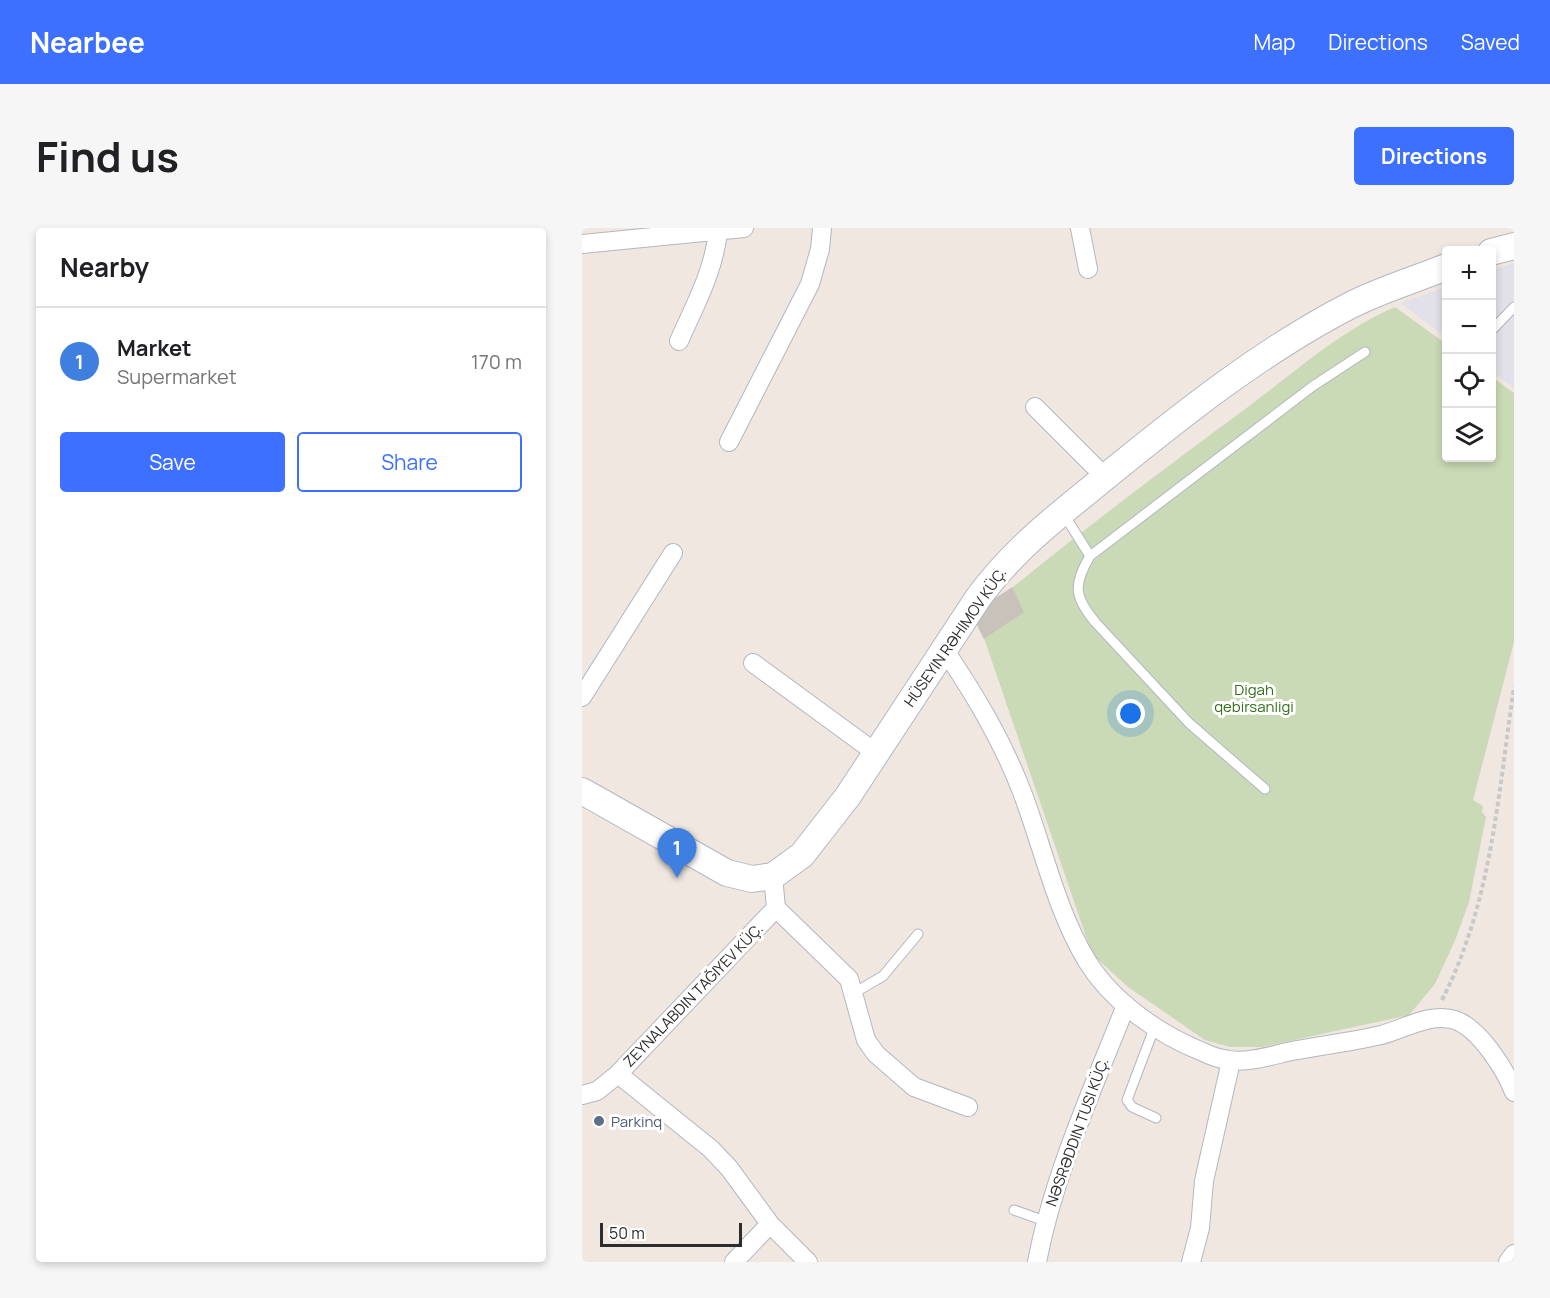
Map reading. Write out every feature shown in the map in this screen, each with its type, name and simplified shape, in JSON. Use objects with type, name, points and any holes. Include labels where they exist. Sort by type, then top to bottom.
[{"type":"main road","points":[[1496,251],[1514,246]]},
{"type":"main road","name":"HÜSEYIN RƏHIMOV KÜÇ.","points":[[773,876],[802,855],[822,831],[995,576],[1062,511],[1253,363],[1284,342],[1350,305],[1442,269]]},
{"type":"main road","points":[[582,791],[727,873],[752,879],[773,876]]},
{"type":"street","points":[[582,244],[744,228]]},
{"type":"street","points":[[729,442],[810,284],[820,249],[822,228]]},
{"type":"street","points":[[1080,228],[1088,269]]},
{"type":"street","points":[[679,341],[708,276],[715,254],[718,231]]},
{"type":"street","points":[[1035,406],[1105,477]]},
{"type":"street","points":[[582,697],[673,553]]},
{"type":"street","points":[[944,649],[988,717],[1002,745],[1022,791],[1072,932],[1088,962],[1105,985],[1126,1005],[1155,1026],[1203,1053],[1231,1061],[1381,1035],[1436,1018],[1454,1019],[1471,1028],[1486,1045],[1514,1092]]},
{"type":"street","points":[[753,663],[876,753]]},
{"type":"street","points":[[773,876],[776,908],[842,970],[854,993],[867,1040],[876,1054],[914,1087],[968,1107]]},
{"type":"street","points":[[582,1095],[597,1091],[618,1074],[776,908]]},
{"type":"street","name":"NƏSRƏDDIN TUSI KÜÇ.","points":[[1038,1262],[1045,1221],[1057,1181],[1126,1005]]},
{"type":"street","points":[[1191,1262],[1200,1228],[1204,1180],[1231,1061]]},
{"type":"street","points":[[618,1074],[711,1149],[729,1168],[770,1224],[808,1262]]},
{"type":"street","points":[[734,1262],[770,1224]]},
{"type":"street","points":[[1508,1262],[1514,1254]]},
{"type":"lane","points":[[1496,326],[1514,307]]},
{"type":"lane","points":[[1265,789],[1189,723],[1083,608],[1078,596],[1078,581],[1090,556],[1313,386],[1365,352]]},
{"type":"lane","points":[[1062,511],[1090,556]]},
{"type":"lane","points":[[854,993],[883,976],[918,934]]},
{"type":"lane","points":[[1155,1026],[1127,1100],[1132,1107],[1156,1118]]},
{"type":"lane","points":[[1014,1210],[1045,1221]]},
{"type":"path","points":[[1436,1018],[1466,949],[1487,875],[1514,687]]},
{"type":"shaded area","points":[[1514,263],[1514,388],[1496,374],[1496,269]]},
{"type":"shaded area","points":[[1442,288],[1442,334],[1401,303]]},
{"type":"green space","name":"Digah qebirsanligi","points":[[1395,307],[1442,341],[1442,462],[1496,462],[1496,380],[1514,393],[1514,642],[1473,800],[1483,806],[1482,812],[1486,817],[1469,902],[1456,938],[1435,984],[1409,1015],[1262,1047],[1230,1047],[1205,1040],[1128,987],[1092,954],[984,638],[1023,612],[1012,588],[1319,352],[1375,316]]},
{"type":"building","points":[[1012,588],[1023,612],[984,638],[977,623],[992,601]]},
{"type":"place","name":"Market","points":[[677,878]]},
{"type":"place","name":"Parkinq","points":[[599,1121]]}]
